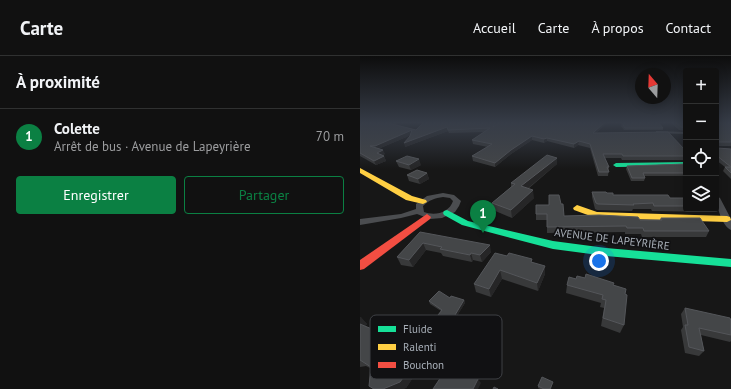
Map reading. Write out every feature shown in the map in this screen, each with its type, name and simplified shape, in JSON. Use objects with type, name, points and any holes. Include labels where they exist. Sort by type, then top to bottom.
[{"type":"street","points":[[616,165],[683,164]]},
{"type":"street","points":[[360,170],[409,198],[422,202]]},
{"type":"street","points":[[437,195],[452,196],[457,201],[452,210],[437,216],[420,214],[418,211],[422,202],[437,195]]},
{"type":"street","points":[[719,204],[731,227]]},
{"type":"street","points":[[577,208],[596,215],[726,219]]},
{"type":"street","points":[[360,222],[401,216],[418,211]]},
{"type":"street","name":"AVENUE DE LAPEYRIÈRE","points":[[447,213],[465,223],[553,245],[606,252],[731,263]]},
{"type":"street","points":[[360,266],[428,216]]},
{"type":"building","points":[[360,139],[392,139],[375,146],[370,146],[383,150],[377,153],[384,156],[374,161],[360,153]]},
{"type":"building","points":[[408,139],[416,139],[404,143]]},
{"type":"building","points":[[474,139],[528,139],[495,163],[472,156],[492,144],[472,140]]},
{"type":"building","points":[[549,139],[674,139],[683,148],[683,156],[623,156],[622,154],[603,154],[609,167],[607,167],[609,172],[599,172],[590,144],[579,141],[574,144]]},
{"type":"building","points":[[719,139],[731,139],[731,142],[719,142]]},
{"type":"building","points":[[719,148],[731,149],[731,167],[719,157]]},
{"type":"building","points":[[547,155],[557,158],[521,186],[533,190],[511,210],[492,203],[515,184],[511,183]]},
{"type":"building","points":[[407,156],[419,159],[409,165],[396,161]]},
{"type":"building","points":[[683,164],[683,173],[643,173],[645,178],[632,178],[627,166]]},
{"type":"building","points":[[725,167],[731,167],[731,173]]},
{"type":"building","points":[[417,170],[427,173],[418,179],[407,175]]},
{"type":"building","points":[[592,192],[613,193],[613,195],[668,195],[670,198],[683,198],[683,206],[654,206],[653,203],[633,204],[634,205],[596,203]]},
{"type":"building","points":[[549,195],[559,195],[561,204],[563,204],[564,216],[599,215],[638,217],[640,220],[662,220],[661,218],[700,218],[709,231],[644,231],[643,228],[627,228],[626,226],[547,227],[547,214],[536,214],[536,205],[549,205]]},
{"type":"building","points":[[420,232],[490,245],[480,255],[471,253],[470,255],[440,249],[442,247],[423,243],[409,260],[397,257]]},
{"type":"building","points":[[495,253],[507,256],[509,253],[532,259],[531,262],[545,266],[537,283],[500,270],[489,289],[474,284]]},
{"type":"building","points":[[586,274],[614,283],[613,285],[626,289],[625,294],[627,295],[624,325],[603,318],[606,300],[602,299],[603,295],[567,285],[569,277],[576,279],[577,276],[585,278]]},
{"type":"building","points":[[439,291],[450,298],[451,296],[464,300],[455,315],[438,315],[442,310],[429,301]]},
{"type":"building","points":[[685,308],[730,318],[731,335],[699,328],[704,351],[689,347],[685,325],[688,325]]},
{"type":"building","points":[[360,324],[370,328],[370,366],[360,360]]},
{"type":"building","points":[[370,376],[370,379],[402,379],[400,382],[383,389],[374,389],[369,386]]},
{"type":"building","points":[[542,377],[553,382],[550,389],[544,389],[538,386]]},
{"type":"building","points":[[440,379],[478,379],[473,389],[433,389]]},
{"type":"traffic: fast","points":[[616,165],[683,164]]},
{"type":"traffic: fast","points":[[447,213],[465,223],[553,245],[606,252],[731,263]]},
{"type":"traffic: slow","points":[[360,170],[409,198],[423,202]]},
{"type":"traffic: slow","points":[[577,208],[596,215],[727,219]]},
{"type":"traffic: jam","points":[[360,266],[427,217]]},
{"type":"place","name":"Colette","points":[[483,233]]}]
